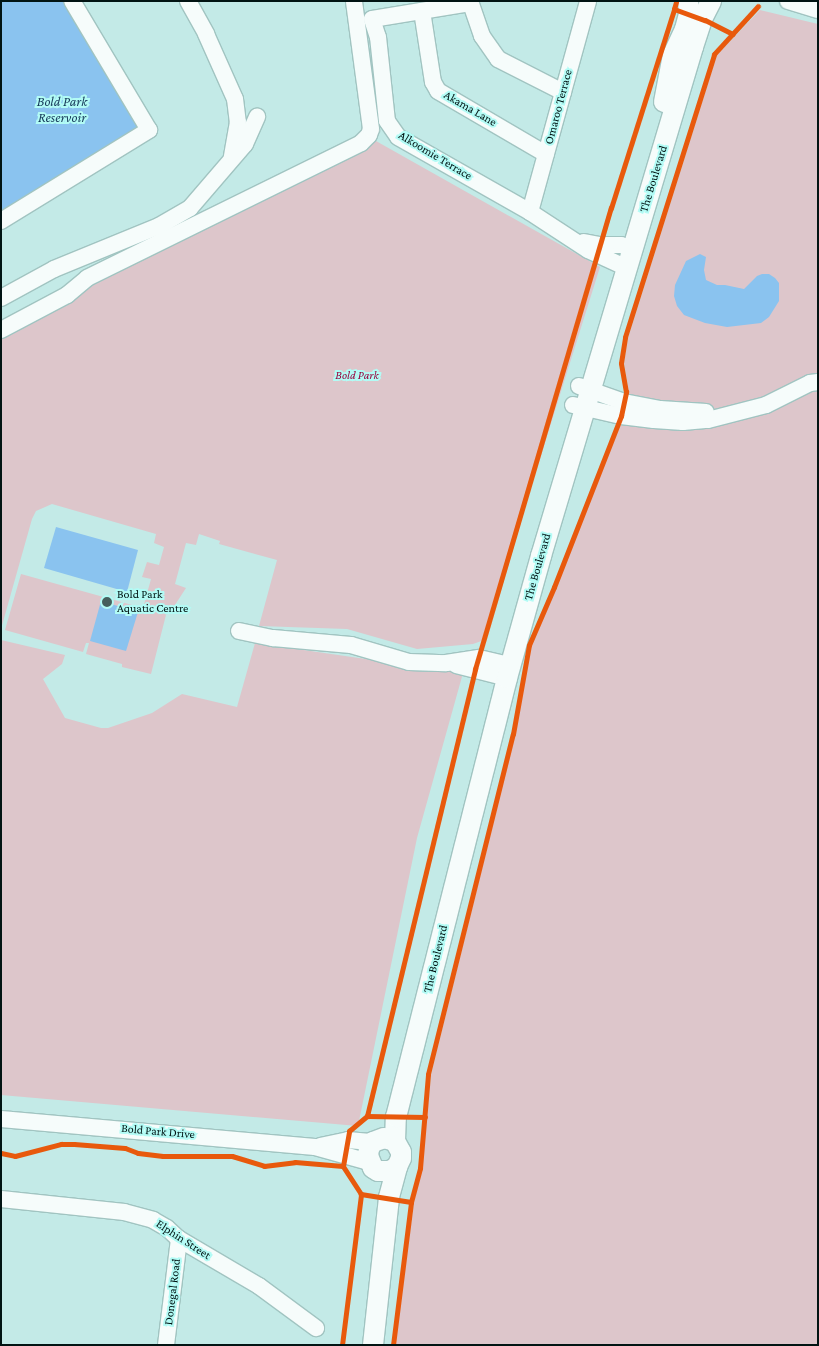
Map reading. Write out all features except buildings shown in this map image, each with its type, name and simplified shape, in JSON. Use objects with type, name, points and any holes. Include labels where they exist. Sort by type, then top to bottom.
[{"type":"main road","name":"The Boulevard","points":[[624,256],[668,86],[673,55],[685,30],[689,14],[688,1]]},
{"type":"main road","name":"The Boulevard","points":[[363,1345],[376,1241],[377,1151],[396,1117],[503,670],[624,256],[702,18],[711,1]]},
{"type":"main road","name":"The Boulevard","points":[[373,1345],[389,1197],[401,1158],[401,1152],[377,1151]]},
{"type":"street","points":[[1,221],[149,130],[72,1]]},
{"type":"street","points":[[188,1],[206,34],[235,99],[238,122],[232,160]]},
{"type":"street","points":[[1,330],[67,295],[88,278],[361,143],[371,129],[354,1]]},
{"type":"street","name":"Omaroo Terrace","points":[[530,212],[588,1]]},
{"type":"street","points":[[788,1],[818,10]]},
{"type":"street","points":[[422,11],[470,2],[482,36],[498,59],[563,92]]},
{"type":"street","name":"Alkoomie Terrace","points":[[422,11],[372,18],[378,37],[387,121],[398,137],[530,212],[588,250],[624,256]]},
{"type":"street","name":"Akama Lane","points":[[422,11],[433,82],[438,91],[546,154]]},
{"type":"street","points":[[1,298],[54,269],[159,226],[190,208],[245,144],[257,117]]},
{"type":"street","points":[[582,398],[624,402],[660,409],[701,412],[734,408],[779,390],[818,378]]},
{"type":"street","points":[[582,398],[654,420],[683,422],[708,420],[766,405],[810,383],[818,382]]},
{"type":"street","points":[[239,631],[257,636],[351,644],[409,662],[446,663],[503,670]]},
{"type":"street","name":"Bold Park Drive","points":[[1,1119],[377,1151]]},
{"type":"street","name":"Elphin Street","points":[[1,1199],[140,1215],[167,1228],[179,1239],[258,1286],[316,1328]]},
{"type":"street","name":"Donegal Road","points":[[166,1345],[179,1239]]},
{"type":"green space","points":[[760,10],[818,24],[818,1345],[395,1345],[414,1202],[422,1168],[431,1075],[515,735],[531,645],[621,424],[629,392],[624,363],[628,338],[717,55]]},
{"type":"green space","name":"Bold Park","points":[[376,141],[600,267],[487,628],[487,639],[473,644],[417,649],[347,629],[259,626],[277,560],[219,544],[220,541],[199,534],[196,545],[186,543],[175,584],[186,588],[173,608],[168,607],[151,674],[122,667],[122,664],[86,654],[89,643],[86,643],[83,652],[5,630],[21,574],[143,608],[151,579],[142,577],[147,562],[159,565],[164,547],[154,543],[156,534],[52,504],[36,511],[32,519],[1,629],[1,332]]},
{"type":"green space","points":[[1,640],[65,655],[62,664],[43,679],[65,718],[101,728],[108,728],[152,713],[182,694],[237,707],[255,643],[463,673],[417,838],[358,1126],[1,1095]]},
{"type":"water","name":"Bold Park Reservoir","points":[[1,1],[67,1],[144,129],[1,215]]},
{"type":"water","points":[[700,254],[706,257],[704,270],[706,280],[717,285],[744,289],[757,276],[762,274],[769,274],[775,278],[779,283],[779,301],[769,317],[761,323],[727,327],[705,323],[684,315],[677,306],[674,296],[675,285],[686,261]]},
{"type":"water","points":[[56,527],[138,550],[127,592],[44,568]]},
{"type":"water","points":[[101,601],[138,612],[126,651],[90,641]]},
{"type":"cycle path","points":[[676,2],[674,9],[705,20],[733,34]]},
{"type":"cycle path","points":[[393,1345],[411,1202],[420,1168],[428,1074],[513,734],[529,645],[554,587],[621,416],[626,392],[621,363],[625,337],[714,54],[758,6]]},
{"type":"cycle path","points":[[367,1116],[475,669],[611,208],[674,9]]},
{"type":"cycle path","points":[[411,1202],[361,1194],[343,1166],[349,1131],[367,1116],[425,1117]]},
{"type":"cycle path","points":[[1,1153],[15,1156],[61,1144],[74,1144],[125,1148],[138,1153],[163,1156],[232,1156],[264,1166],[295,1162],[343,1166]]},
{"type":"cycle path","points":[[342,1345],[361,1194]]},
{"type":"place","name":"Bold Park Aquatic Centre","points":[[107,602]]}]
